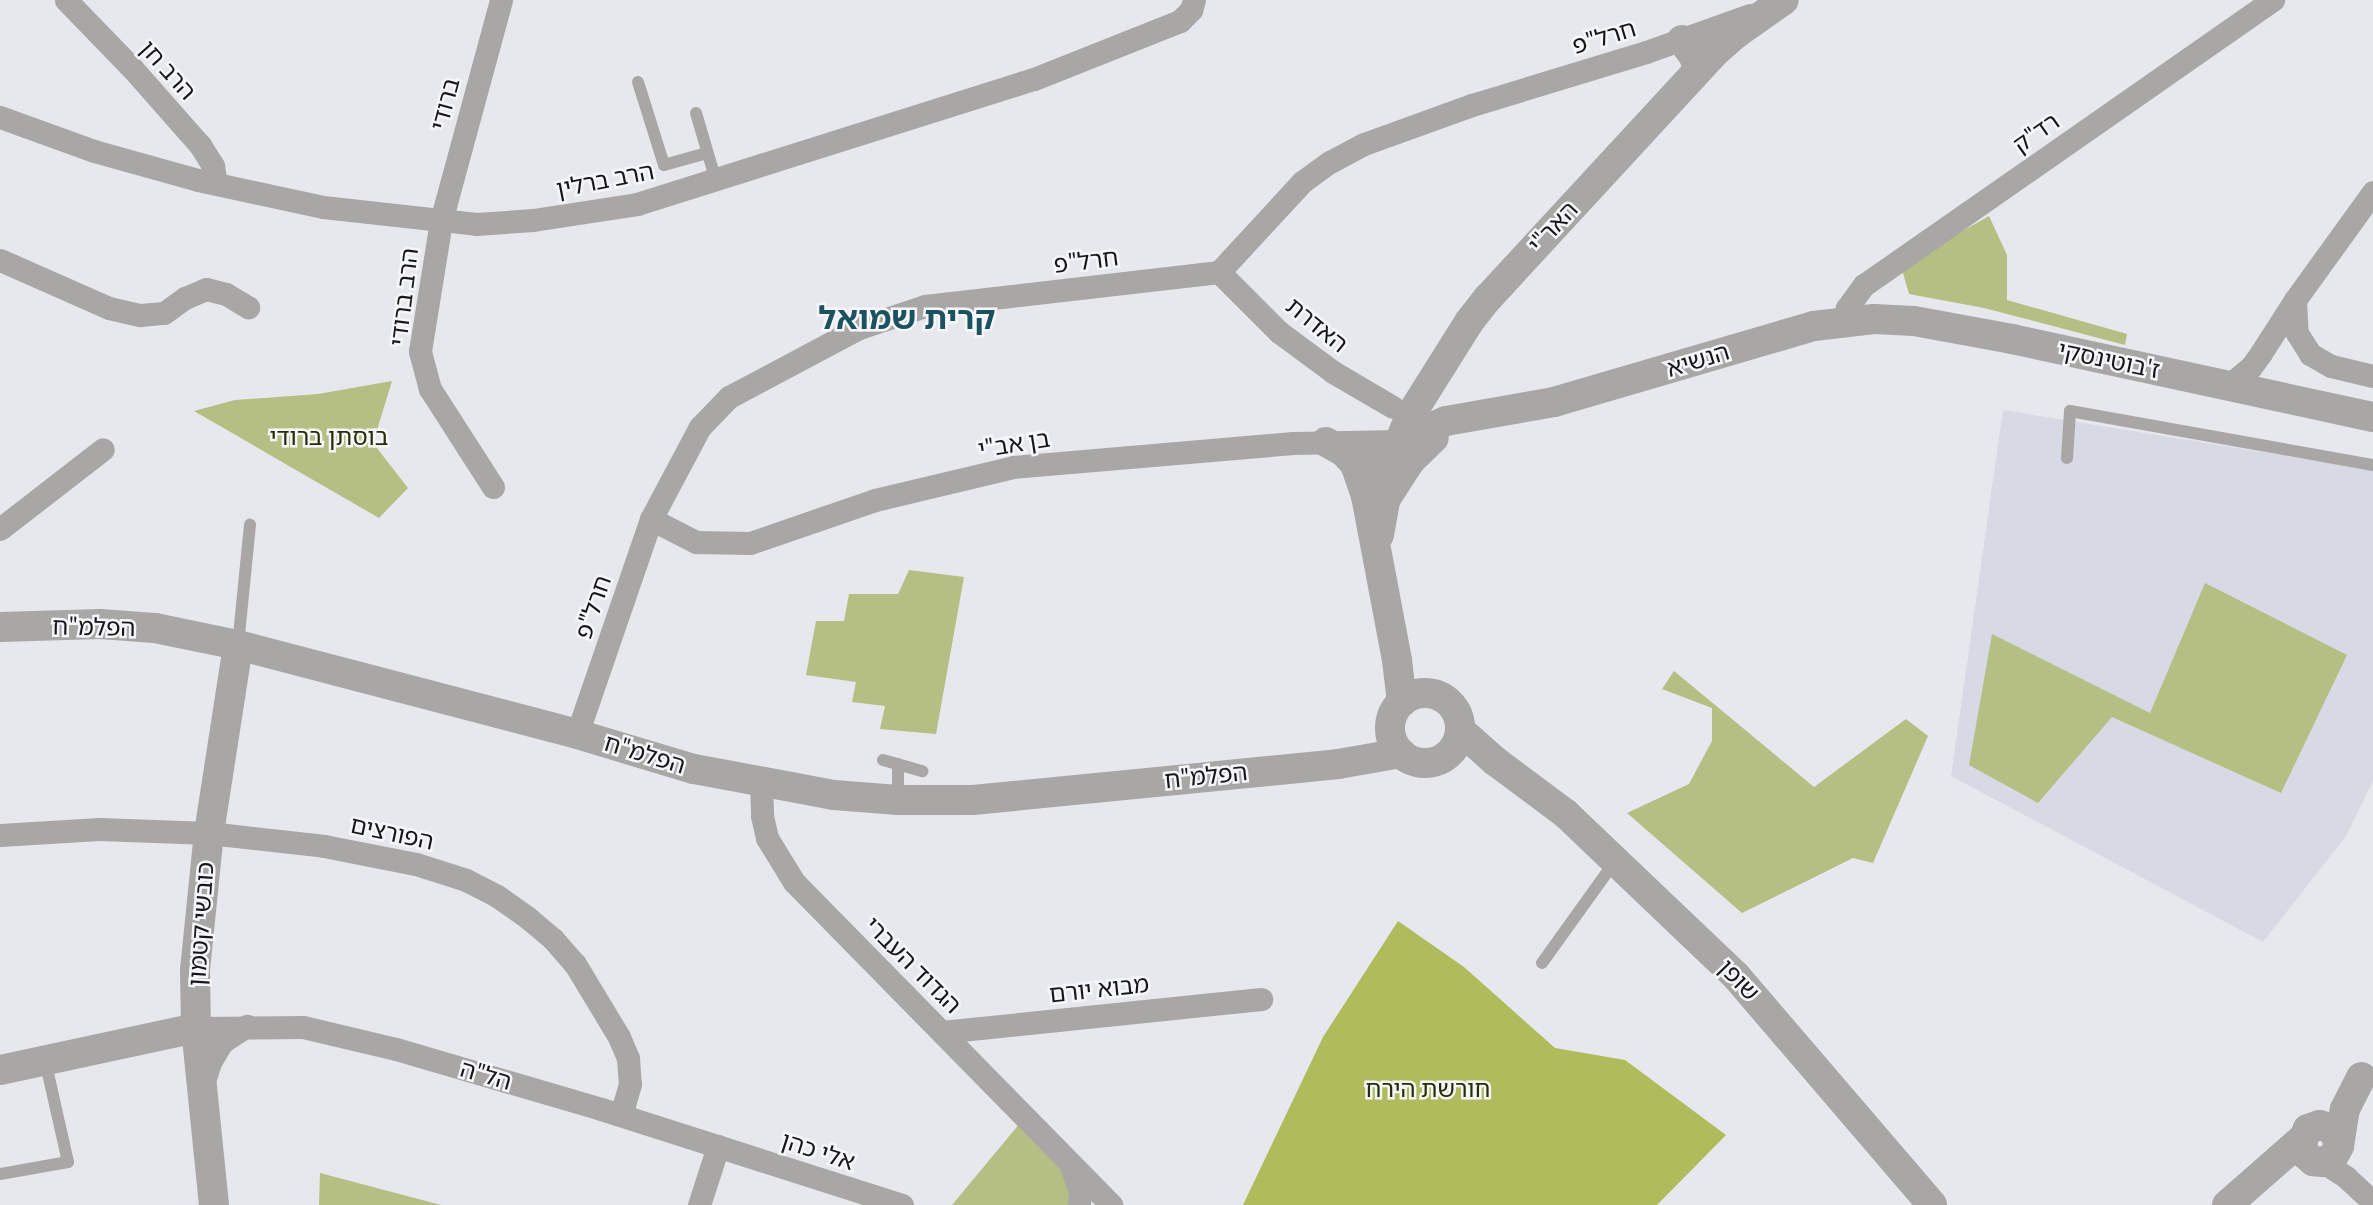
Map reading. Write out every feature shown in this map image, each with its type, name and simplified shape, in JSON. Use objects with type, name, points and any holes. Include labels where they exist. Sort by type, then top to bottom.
[{"type":"street","name":"הרב חן","points":[[66,0],[132,68],[200,145],[213,166],[216,184]]},
{"type":"street","name":"ברודי","points":[[441,221],[500,0]]},
{"type":"street","name":"הרב ברלין","points":[[0,117],[94,151],[216,184],[323,207],[476,224],[588,213],[637,204],[716,181],[1021,84],[1133,42],[1180,21],[1191,10],[1194,0]]},
{"type":"street","name":"רד\"ק","points":[[1842,321],[1847,308],[1864,285],[2273,0]]},
{"type":"street","name":"חרל\"פ","points":[[577,734],[651,519],[700,427],[729,397],[859,328],[925,306],[1220,272],[1302,183],[1330,162],[1364,144],[1472,105],[1682,40],[1777,4]]},
{"type":"street","name":"האר\"י","points":[[1375,498],[1410,416],[1441,365],[1488,298],[1697,71],[1737,33],[1777,4]]},
{"type":"street","points":[[1682,40],[1695,58],[1697,71]]},
{"type":"street","points":[[2228,386],[2251,367],[2295,300],[2373,192]]},
{"type":"street","name":"הרב ברודי","points":[[441,221],[419,351],[430,389],[493,487]]},
{"type":"street","points":[[0,260],[109,308],[140,315],[164,313],[185,298],[206,289],[226,294],[248,307]]},
{"type":"street","name":"האדרת","points":[[1220,272],[1279,332],[1333,372],[1393,407]]},
{"type":"street","points":[[2295,300],[2297,333],[2310,354],[2331,366],[2373,376]]},
{"type":"street","name":"ז'בוטינסקי","points":[[1842,321],[1914,321],[2012,338],[2373,417]]},
{"type":"street","name":"הנשיא","points":[[1399,441],[1438,424],[1554,402],[1785,333],[1842,321]]},
{"type":"street","points":[[1441,365],[1441,379],[1448,393],[1466,406],[1488,414]]},
{"type":"street","name":"הנשיא","points":[[1399,441],[1434,438],[1514,419],[1554,402]]},
{"type":"street","points":[[1375,498],[1434,438]]},
{"type":"street","name":"בן אב\"י","points":[[651,519],[696,542],[750,543],[875,499],[1013,467],[1326,442],[1399,441]]},
{"type":"street","points":[[1326,442],[1343,452],[1355,464],[1375,498],[1377,548],[1389,619],[1398,727],[1421,762],[1443,758],[1455,746],[1460,730],[1457,713],[1441,697],[1389,619]]},
{"type":"street","points":[[0,530],[103,449]]},
{"type":"street","name":"הפלמ\"ח","points":[[0,627],[155,628],[238,645],[577,734],[694,769],[761,783],[898,800],[973,800],[1300,767],[1355,748],[1398,727]]},
{"type":"street","name":"כובשי קטמון","points":[[214,1205],[196,1028],[199,907],[238,645]]},
{"type":"street","points":[[1398,727],[1418,694],[1441,697]]},
{"type":"street","name":"שופן","points":[[1460,730],[1521,782],[1548,799],[1737,976],[1932,1205]]},
{"type":"street","name":"שופן","points":[[1443,758],[1521,782]]},
{"type":"street","name":"הגדוד העברי","points":[[761,783],[762,816],[767,838],[793,882],[1111,1205]]},
{"type":"street","name":"הפורצים","points":[[0,835],[99,829],[209,833],[324,846],[442,871],[497,896],[553,939],[575,964],[624,1046],[630,1070],[621,1115]]},
{"type":"street","name":"מבוא יורם","points":[[942,1032],[1261,999]]},
{"type":"street","points":[[201,1094],[215,1051],[230,1034],[250,1026]]},
{"type":"street","name":"הל\"ה","points":[[0,1069],[196,1028],[303,1027],[396,1049],[718,1146]]},
{"type":"street","points":[[2234,1199],[2321,1145],[2367,1070]]},
{"type":"street","points":[[2321,1145],[2370,1199]]},
{"type":"street","points":[[699,1205],[718,1146]]},
{"type":"street","name":"אלי כהן","points":[[718,1146],[902,1205]]},
{"type":"street","name":"הגדוד העברי","points":[[1069,1163],[1078,1183],[1079,1205]]},
{"type":"lane","points":[[638,82],[664,165],[708,153]]},
{"type":"lane","points":[[696,113],[716,181]]},
{"type":"lane","points":[[2067,458],[2070,411],[2373,465]]},
{"type":"lane","points":[[238,645],[250,525]]},
{"type":"lane","points":[[883,760],[922,771]]},
{"type":"lane","points":[[898,764],[898,800]]},
{"type":"lane","points":[[1542,963],[1616,860]]},
{"type":"lane","points":[[0,1174],[68,1162],[45,1060]]},
{"type":"shaded area","points":[[2003,410],[2373,470],[2373,781],[2346,836],[2263,942],[1951,776]]},
{"type":"green space","points":[[1989,216],[2007,255],[2007,300],[2127,334],[2125,345],[1984,308],[1909,294],[1901,266]]},
{"type":"green space","name":"בוסתן ברודי","points":[[392,381],[373,443],[408,488],[379,518],[194,411],[235,400],[318,394]]},
{"type":"green space","points":[[909,570],[964,577],[936,734],[880,729],[885,706],[852,702],[856,682],[806,675],[816,621],[844,621],[849,594],[898,594]]},
{"type":"green space","points":[[2205,583],[2347,655],[2281,793],[2112,717],[2038,803],[1969,765],[1992,634],[2150,713]]},
{"type":"green space","points":[[1674,671],[1814,787],[1906,719],[1928,736],[1873,863],[1853,858],[1742,913],[1627,813],[1689,784],[1712,741],[1712,708],[1662,689]]},
{"type":"green space","name":"חורשת הירח","points":[[1398,921],[1464,967],[1555,1048],[1625,1060],[1726,1135],[1657,1205],[1243,1205],[1323,1037]]},
{"type":"green space","points":[[1020,1123],[1063,1169],[1072,1205],[952,1205]]},
{"type":"green space","points":[[320,1173],[441,1205],[319,1205]]},
{"type":"district","name":"קרית שמואל","points":[[907,317]]}]
